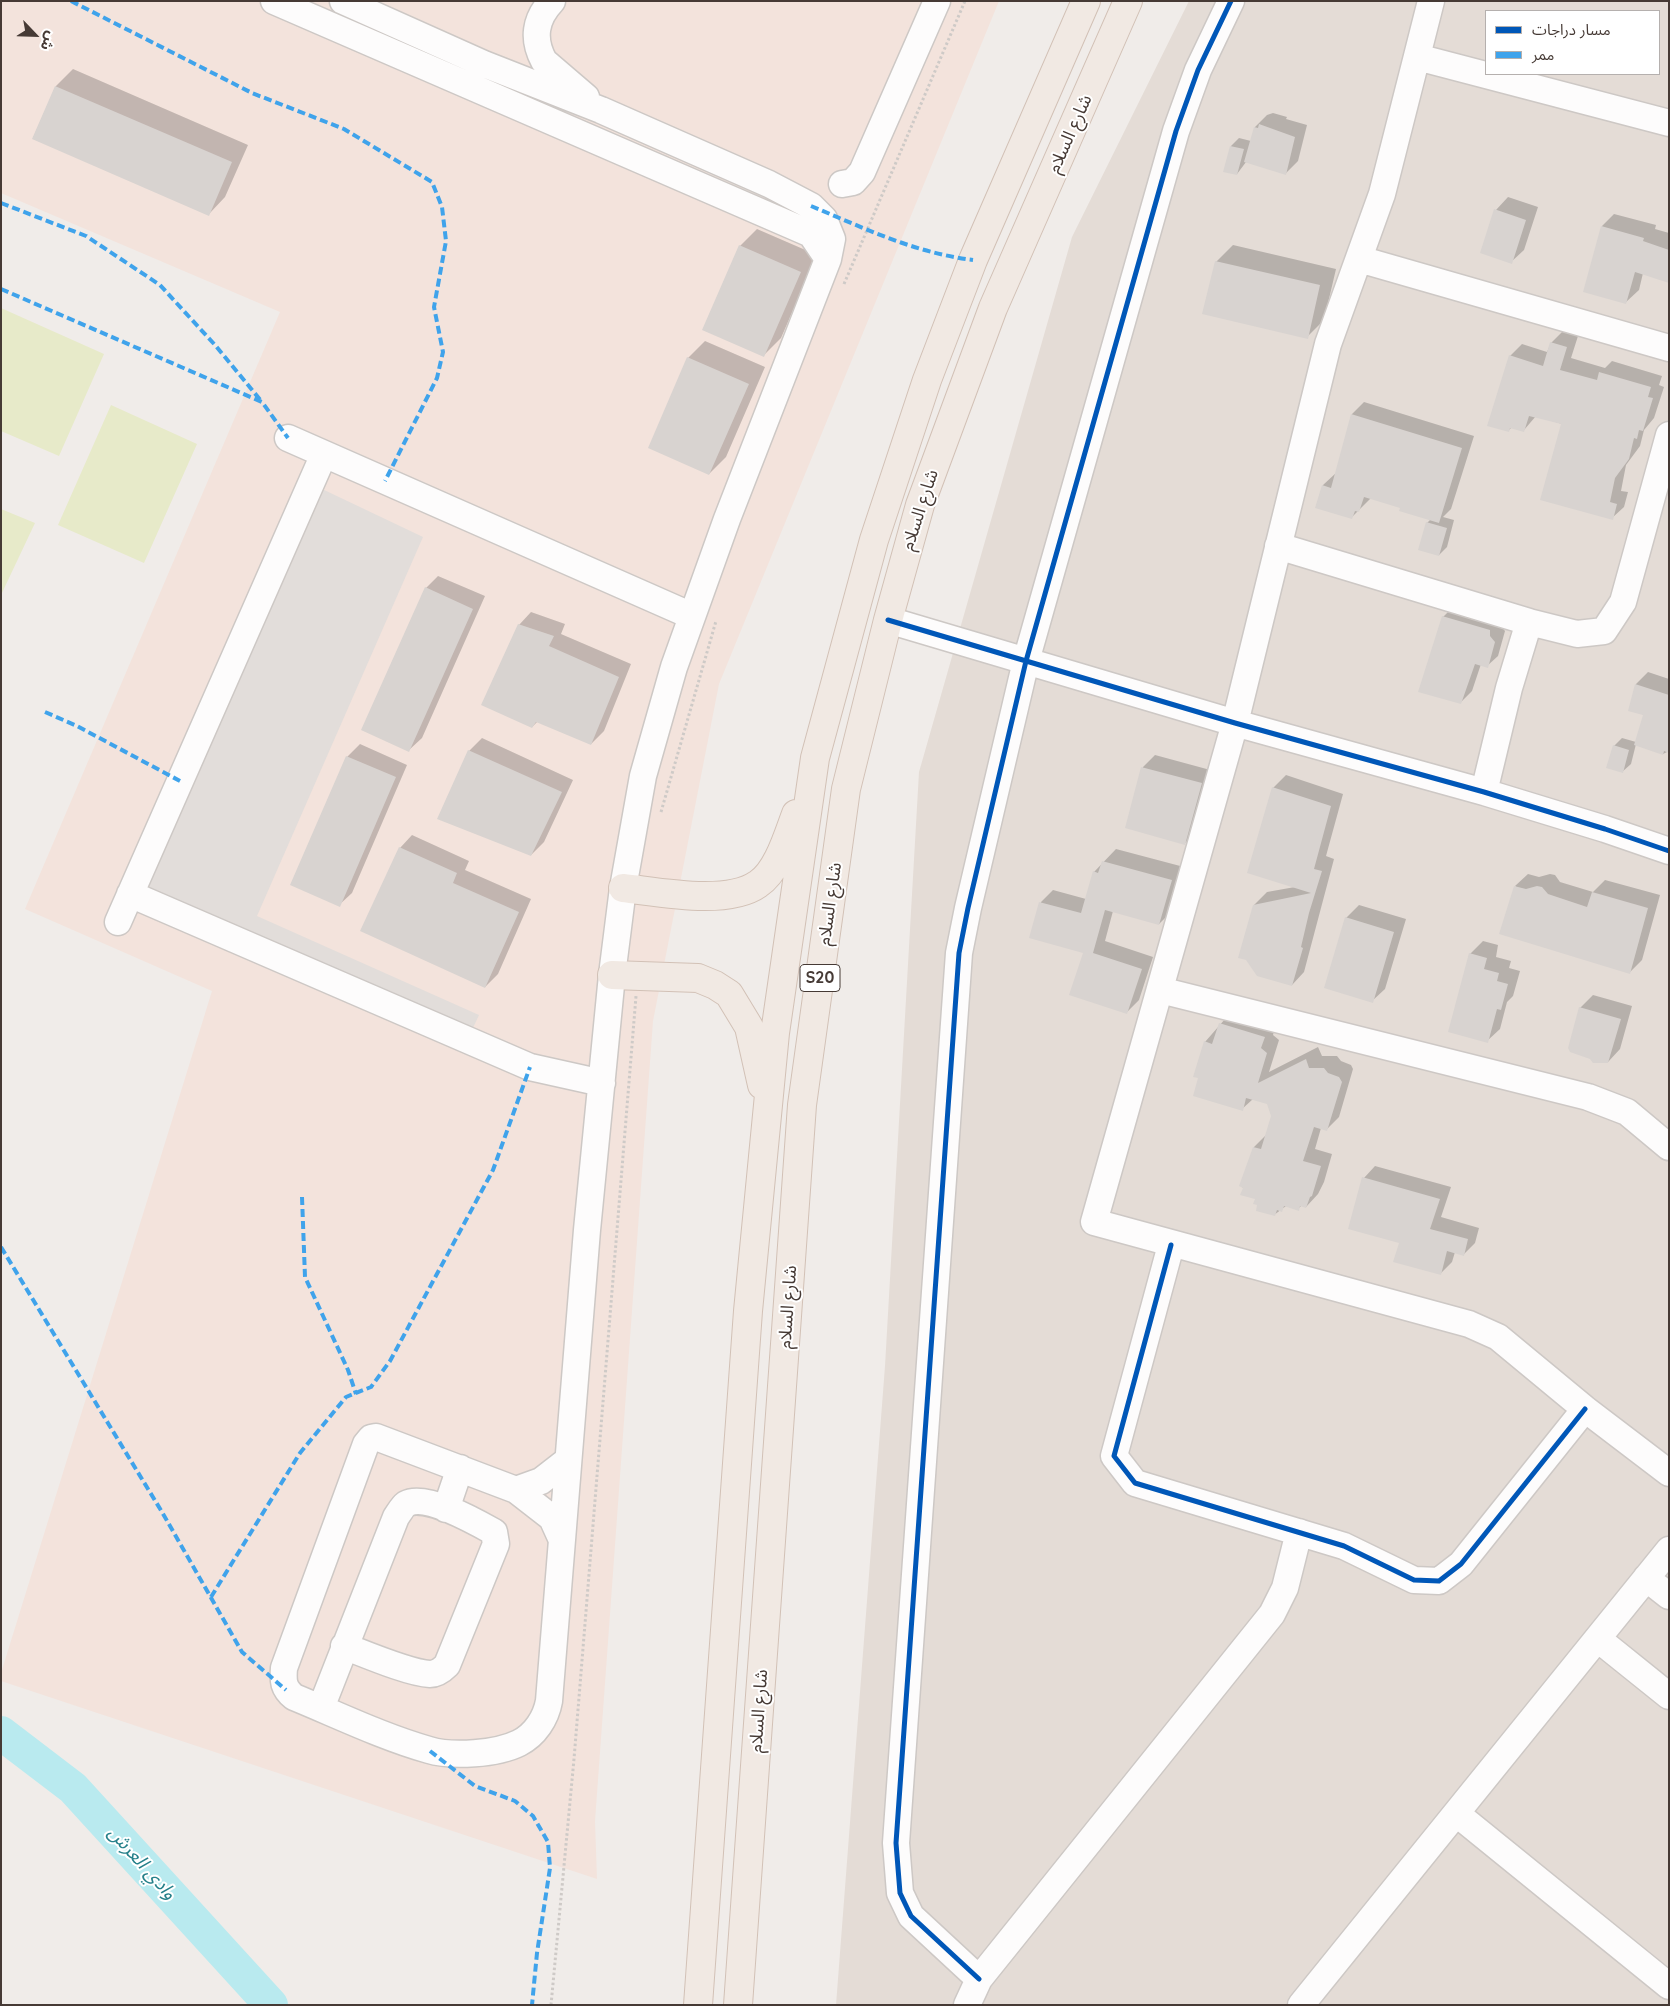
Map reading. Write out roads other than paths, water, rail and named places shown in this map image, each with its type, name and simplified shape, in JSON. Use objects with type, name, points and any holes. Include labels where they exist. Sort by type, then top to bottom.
[{"type":"main road","name":"شارع السلام","points":[[698,2005],[748,1311],[767,1108],[775,1034],[815,758],[874,540],[927,380],[973,260],[1086,1]]},
{"type":"main road","name":"شارع السلام","points":[[738,2005],[802,1105],[846,789],[888,620],[920,505],[993,308],[1128,1]]},
{"type":"main road","points":[[622,888],[690,895],[733,894],[759,884],[777,862],[815,758]]},
{"type":"main road","points":[[612,975],[698,978],[715,985],[729,994],[749,1027],[767,1108]]},
{"type":"street","points":[[274,1],[811,234],[828,259]]},
{"type":"street","points":[[343,1],[484,64],[601,110],[768,184],[811,206],[824,219],[832,238],[828,259],[674,667],[643,776],[622,888],[612,975],[547,1713],[539,1726],[519,1743],[488,1752],[430,1751],[294,1698],[286,1690],[282,1681],[284,1668],[366,1444],[371,1438],[376,1437],[516,1490],[552,1518],[562,1540]]},
{"type":"street","points":[[552,1],[545,9],[537,26],[536,35],[539,53],[544,61],[601,110]]},
{"type":"street","points":[[842,184],[853,182],[862,172],[937,1]]},
{"type":"street","points":[[979,1979],[911,1916],[900,1893],[896,1843],[959,953],[1026,660],[1176,131],[1198,70],[1230,1]]},
{"type":"street","points":[[1431,1],[1382,194],[1328,344],[1235,723],[1094,1222],[1469,1324],[1498,1337],[1585,1409],[1669,1473]]},
{"type":"street","points":[[1417,58],[1669,123]]},
{"type":"street","points":[[1359,259],[1669,348]]},
{"type":"street","points":[[1278,546],[1529,622],[1577,634],[1604,631],[1622,602],[1669,434]]},
{"type":"street","points":[[288,438],[692,616]]},
{"type":"street","points":[[118,922],[324,454]]},
{"type":"street","points":[[888,620],[1235,723],[1484,792],[1605,829],[1669,851]]},
{"type":"street","points":[[1484,792],[1509,688],[1529,622]]},
{"type":"street","points":[[130,894],[530,1067],[602,1083]]},
{"type":"street","points":[[1160,990],[1588,1097],[1628,1112],[1669,1147]]},
{"type":"street","points":[[1171,1244],[1114,1456],[1135,1483],[1344,1546],[1414,1580],[1439,1581],[1461,1564],[1585,1409]]},
{"type":"street","points":[[516,1490],[541,1481],[568,1460]]},
{"type":"street","points":[[446,1509],[460,1468]]},
{"type":"street","points":[[321,1708],[344,1646],[396,1517],[405,1505],[419,1500],[475,1521],[494,1532],[496,1544],[447,1665],[441,1671],[431,1674],[400,1666],[344,1646]]},
{"type":"street","points":[[967,2005],[979,1979],[1272,1614],[1285,1588],[1299,1532]]},
{"type":"street","points":[[1302,2005],[1669,1550]]},
{"type":"street","points":[[1646,1578],[1669,1596]]},
{"type":"street","points":[[1598,1638],[1669,1696]]},
{"type":"street","points":[[1457,1814],[1669,1986]]},
{"type":"waterway","name":"وادي العرش","points":[[1,1733],[73,1788],[271,2005]]}]
